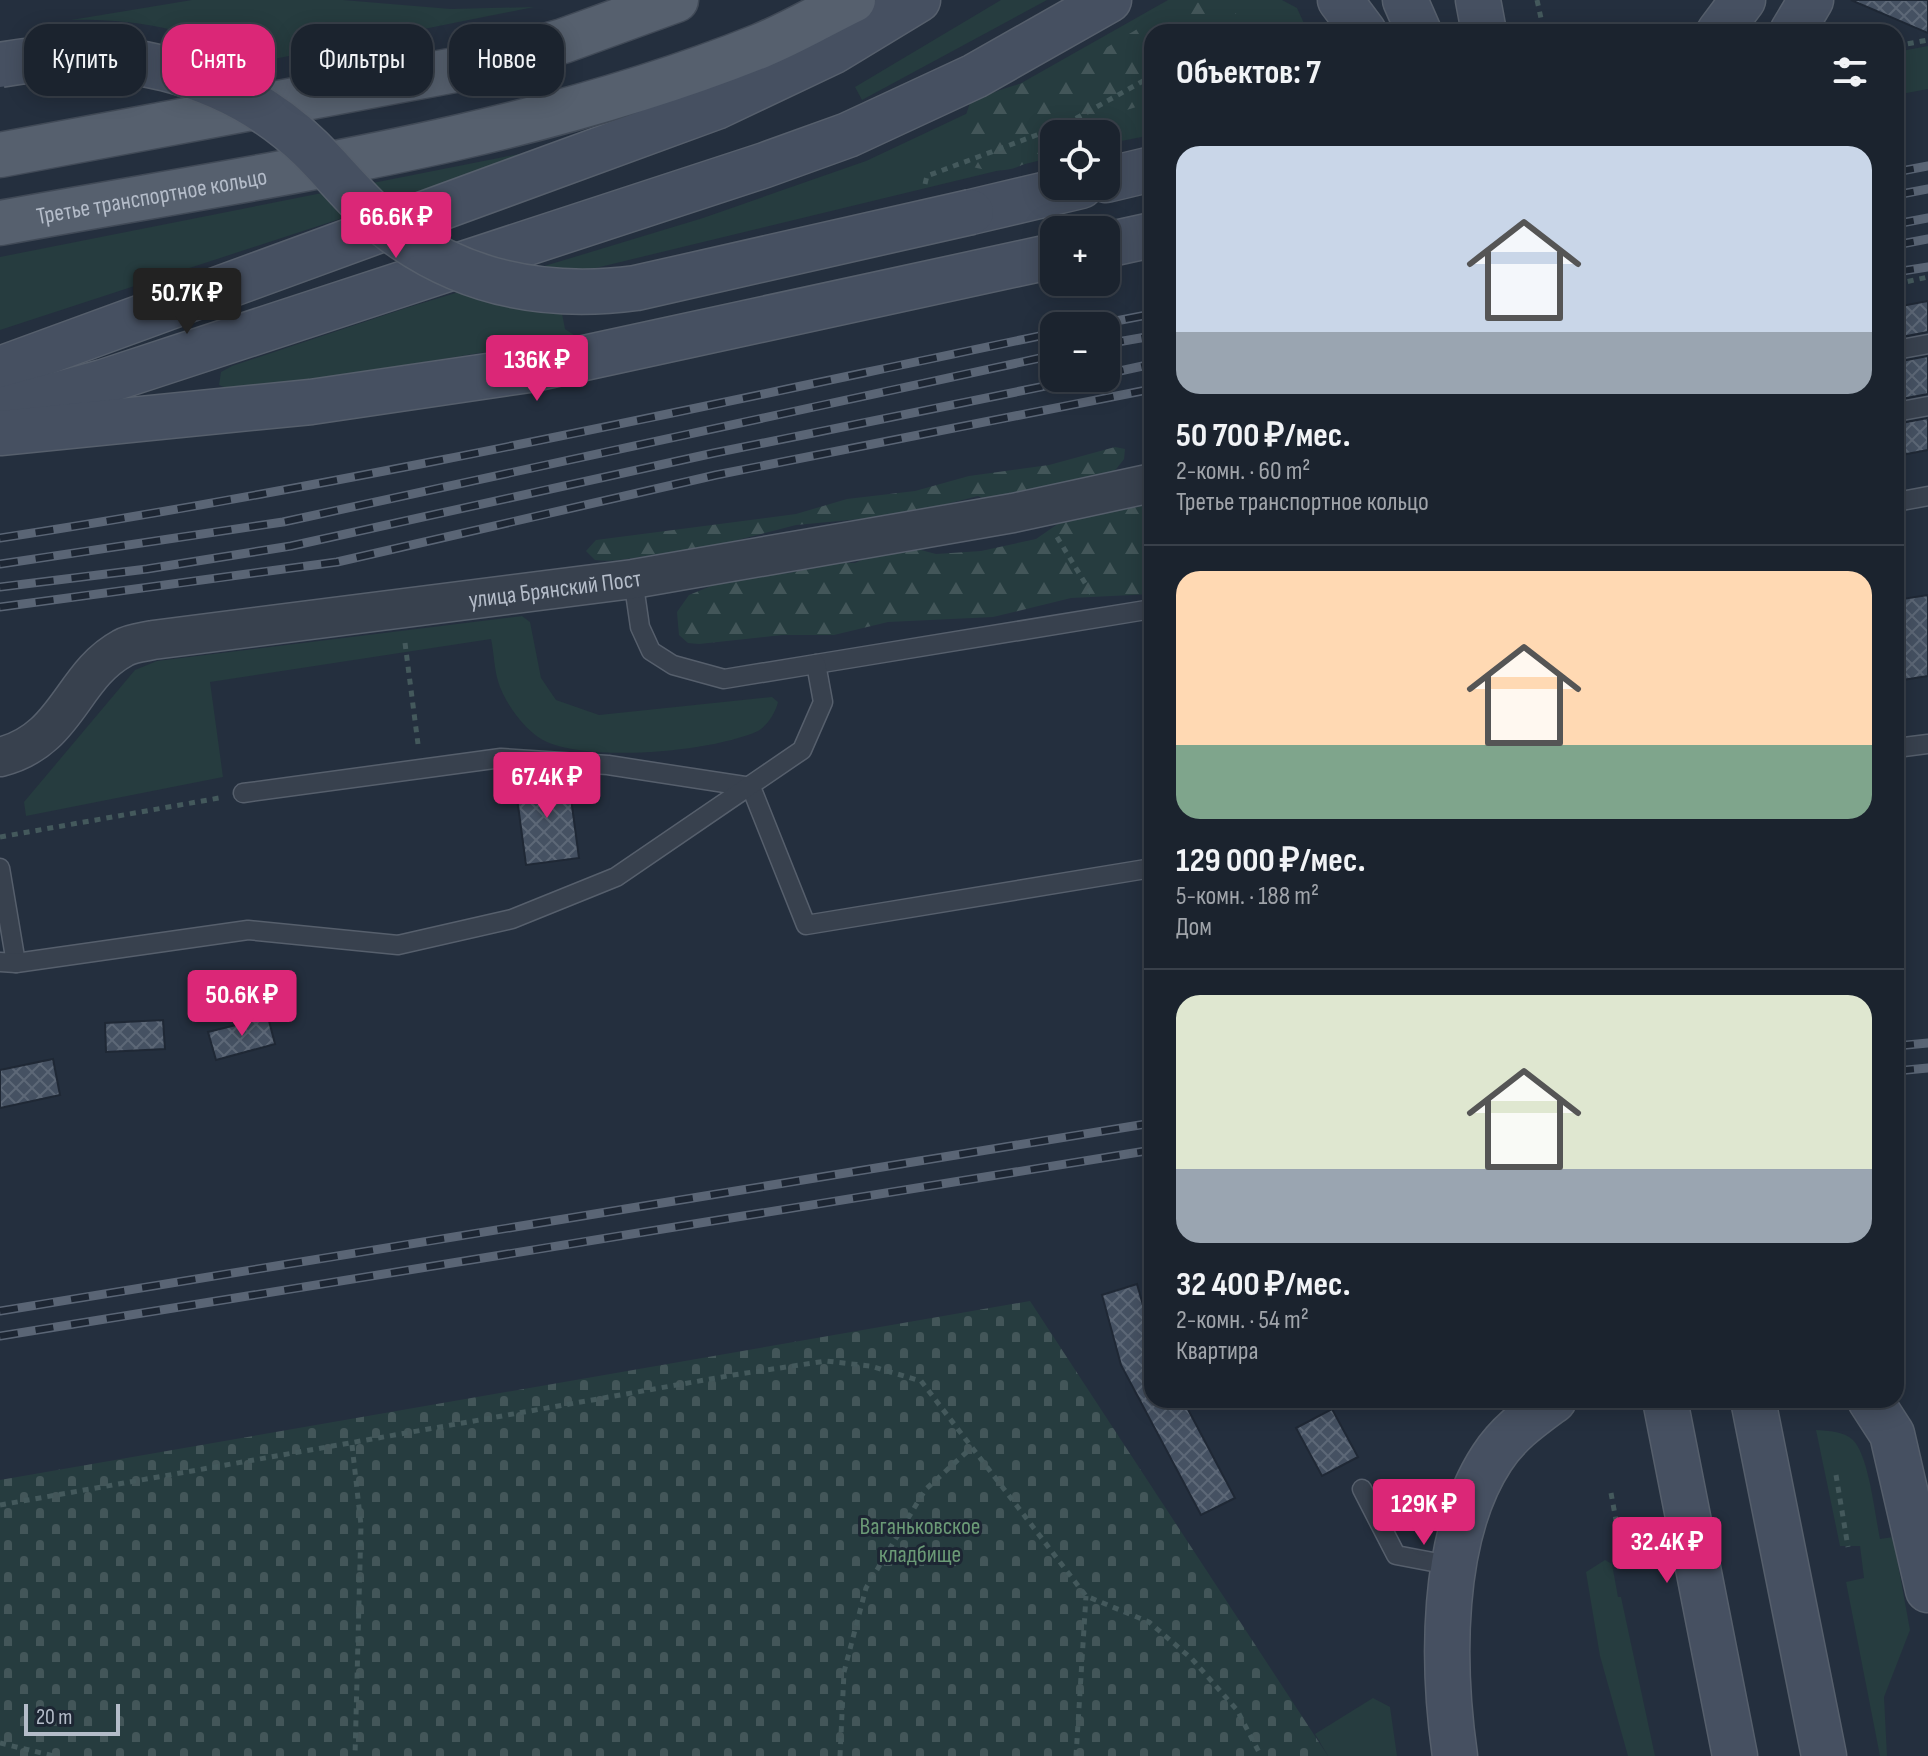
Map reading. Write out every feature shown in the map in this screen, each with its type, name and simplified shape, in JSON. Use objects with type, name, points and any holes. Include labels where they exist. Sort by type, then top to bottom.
[{"type":"main road","points":[[0,155],[471,67],[563,41],[676,0]]},
{"type":"main road","name":"Третье транспортное кольцо","points":[[0,223],[355,159],[546,115],[667,79],[763,45],[853,0]]},
{"type":"main road","points":[[0,369],[716,107],[834,51],[918,0]]},
{"type":"main road","points":[[0,410],[103,382],[765,165],[933,97],[1014,56],[1109,0]]},
{"type":"main road","points":[[1340,0],[1358,24]]},
{"type":"main road","points":[[1405,0],[1416,24]]},
{"type":"main road","points":[[1478,0],[1482,24]]},
{"type":"main road","points":[[1725,24],[1743,0]]},
{"type":"main road","points":[[1797,24],[1811,0]]},
{"type":"main road","points":[[0,65],[67,57],[103,57],[172,69],[212,84],[245,100],[309,147],[400,237],[482,280],[538,290],[599,293],[636,288],[1040,196]]},
{"type":"main road","points":[[1120,177],[1144,171]]},
{"type":"main road","points":[[1120,242],[1144,237]]},
{"type":"main road","points":[[0,433],[297,404],[502,375],[613,354],[1040,259]]},
{"type":"main road","points":[[1455,1756],[1447,1658],[1454,1566],[1476,1485],[1493,1456],[1515,1429],[1543,1408]]},
{"type":"main road","points":[[1667,1408],[1735,1756]]},
{"type":"main road","points":[[1755,1408],[1824,1756]]},
{"type":"main road","points":[[1875,1408],[1892,1434],[1926,1571]]},
{"type":"street","name":"улица Брянский Пост","points":[[0,757],[28,748],[45,736],[103,664],[123,647],[153,640],[633,579],[1013,513],[1144,485]]},
{"type":"lane","points":[[1904,348],[1928,344]]},
{"type":"lane","points":[[1904,410],[1928,406]]},
{"type":"lane","points":[[1904,500],[1928,496]]},
{"type":"lane","points":[[633,579],[640,627],[651,651],[673,665],[724,679],[1144,610]]},
{"type":"lane","points":[[0,868],[8,962],[248,930],[398,945],[512,919],[616,877],[802,750],[823,702],[816,664]]},
{"type":"lane","points":[[1904,747],[1928,744]]},
{"type":"lane","points":[[243,793],[501,758],[608,765],[751,787]]},
{"type":"lane","points":[[751,787],[806,925],[1144,869]]},
{"type":"lane","points":[[1362,1489],[1396,1555],[1454,1566]]},
{"type":"path","points":[[1537,0],[1542,24]]},
{"type":"path","points":[[1904,44],[1928,40]]},
{"type":"path","points":[[924,189],[927,176],[1066,124],[1144,80]]},
{"type":"path","points":[[1904,282],[1928,277]]},
{"type":"path","points":[[1056,536],[1106,616]]},
{"type":"path","points":[[406,653],[421,769]]},
{"type":"path","points":[[0,837],[243,793]]},
{"type":"path","points":[[0,1505],[826,1361],[870,1366],[921,1381],[1086,1596],[1149,1622],[1192,1659],[1237,1710],[1261,1756]]},
{"type":"path","points":[[352,1445],[361,1525],[355,1756]]},
{"type":"path","points":[[840,1756],[844,1672],[866,1588],[925,1490],[971,1448]]},
{"type":"path","points":[[1836,1475],[1848,1547]]},
{"type":"path","points":[[1611,1493],[1624,1564]]},
{"type":"path","points":[[1076,1756],[1086,1596]]},
{"type":"path","points":[[0,1743],[54,1756]]},
{"type":"green space","points":[[192,0],[343,0],[451,9],[534,7],[433,27],[433,24],[291,24],[291,56],[275,59],[275,24],[162,24],[162,28],[71,20]]},
{"type":"green space","points":[[1001,0],[1047,0],[862,100],[855,87]]},
{"type":"green space","points":[[1168,0],[1282,0],[1297,8],[1304,24],[1144,24],[1144,137],[1120,141],[1120,120],[1040,120],[1040,160],[571,274],[557,287],[565,329],[577,337],[236,393],[219,385],[221,372],[232,366],[406,308],[703,218],[866,161],[970,112]]},
{"type":"green space","points":[[1193,2],[1227,8],[1246,24],[1147,24]]},
{"type":"green space","points":[[1144,25],[1144,105],[1095,120],[1040,120],[1040,155],[1033,160],[1005,170],[969,166],[961,142],[970,103],[996,91],[1066,69]]},
{"type":"green space","points":[[1928,46],[1928,89],[1904,94],[1904,50]]},
{"type":"green space","points":[[524,153],[526,158],[0,330],[0,257]]},
{"type":"green space","points":[[1115,447],[1125,449],[1124,459],[1110,477],[990,502],[978,496],[904,515],[796,525],[684,554],[665,553],[607,561],[595,560],[586,551],[596,540],[796,514],[847,499],[915,491],[969,476],[1049,465]]},
{"type":"green space","points":[[1144,504],[1144,594],[1071,598],[993,617],[888,622],[834,635],[782,635],[699,644],[688,643],[679,635],[677,612],[689,595],[731,578],[789,573],[835,562],[855,563],[875,554],[917,549],[936,554],[981,551],[1036,539],[1062,521]]},
{"type":"green space","points":[[522,616],[530,622],[541,678],[556,700],[599,715],[772,697],[778,702],[777,706],[768,722],[758,731],[712,744],[622,753],[568,748],[539,738],[511,707],[498,681],[491,639],[210,682],[223,777],[26,816],[24,802],[135,670],[157,661]]},
{"type":"green space","name":"Ваганьковское кладбище","points":[[1030,1301],[1328,1756],[0,1756],[0,1480]]},
{"type":"green space","points":[[1816,1430],[1840,1433],[1853,1440],[1859,1448],[1880,1539],[1893,1537],[1910,1630],[1884,1697],[1887,1756],[1880,1756],[1846,1582],[1864,1578],[1860,1546],[1840,1546]]},
{"type":"green space","points":[[1605,1560],[1612,1564],[1618,1597],[1621,1597],[1655,1756],[1628,1756],[1600,1656],[1586,1572]]},
{"type":"green space","points":[[1373,1698],[1390,1707],[1397,1756],[1328,1756],[1315,1734]]},
{"type":"building","points":[[1851,0],[1928,0],[1928,33]]},
{"type":"building","points":[[1928,301],[1928,332],[1904,336],[1904,306]]},
{"type":"building","points":[[1928,356],[1928,394],[1904,398],[1904,360]]},
{"type":"building","points":[[1928,418],[1928,450],[1904,454],[1904,422]]},
{"type":"building","points":[[1928,595],[1928,676],[1904,680],[1904,599]]},
{"type":"building","points":[[568,776],[579,858],[526,865],[515,783]]},
{"type":"building","points":[[268,1017],[275,1044],[216,1060],[208,1032]]},
{"type":"building","points":[[163,1020],[165,1049],[106,1052],[105,1023]]},
{"type":"building","points":[[53,1059],[60,1095],[0,1108],[0,1070]]},
{"type":"building","points":[[1137,1284],[1144,1309],[1144,1408],[1187,1408],[1235,1498],[1201,1515],[1121,1365],[1102,1295]]},
{"type":"building","points":[[1332,1409],[1358,1457],[1322,1476],[1296,1428]]},
{"type":"railway","points":[[1904,170],[1928,166]]},
{"type":"railway","points":[[1904,194],[1928,189]]},
{"type":"railway","points":[[1904,222],[1928,218]]},
{"type":"railway","points":[[1904,244],[1928,239]]},
{"type":"railway","points":[[1904,271],[1928,267]]},
{"type":"railway","points":[[1120,320],[1144,316]]},
{"type":"railway","points":[[0,538],[397,469],[1040,336]]},
{"type":"railway","points":[[1120,342],[1144,337]]},
{"type":"railway","points":[[0,564],[283,522],[1040,358]]},
{"type":"railway","points":[[1120,371],[1144,366]]},
{"type":"railway","points":[[0,587],[147,569],[291,546],[714,453],[1040,387]]},
{"type":"railway","points":[[0,607],[337,562],[716,475],[1144,391]]},
{"type":"railway","points":[[1904,1045],[1928,1043]]},
{"type":"railway","points":[[1904,1070],[1928,1068]]},
{"type":"railway","points":[[0,1311],[1144,1124]]},
{"type":"railway","points":[[0,1336],[1144,1151]]}]
